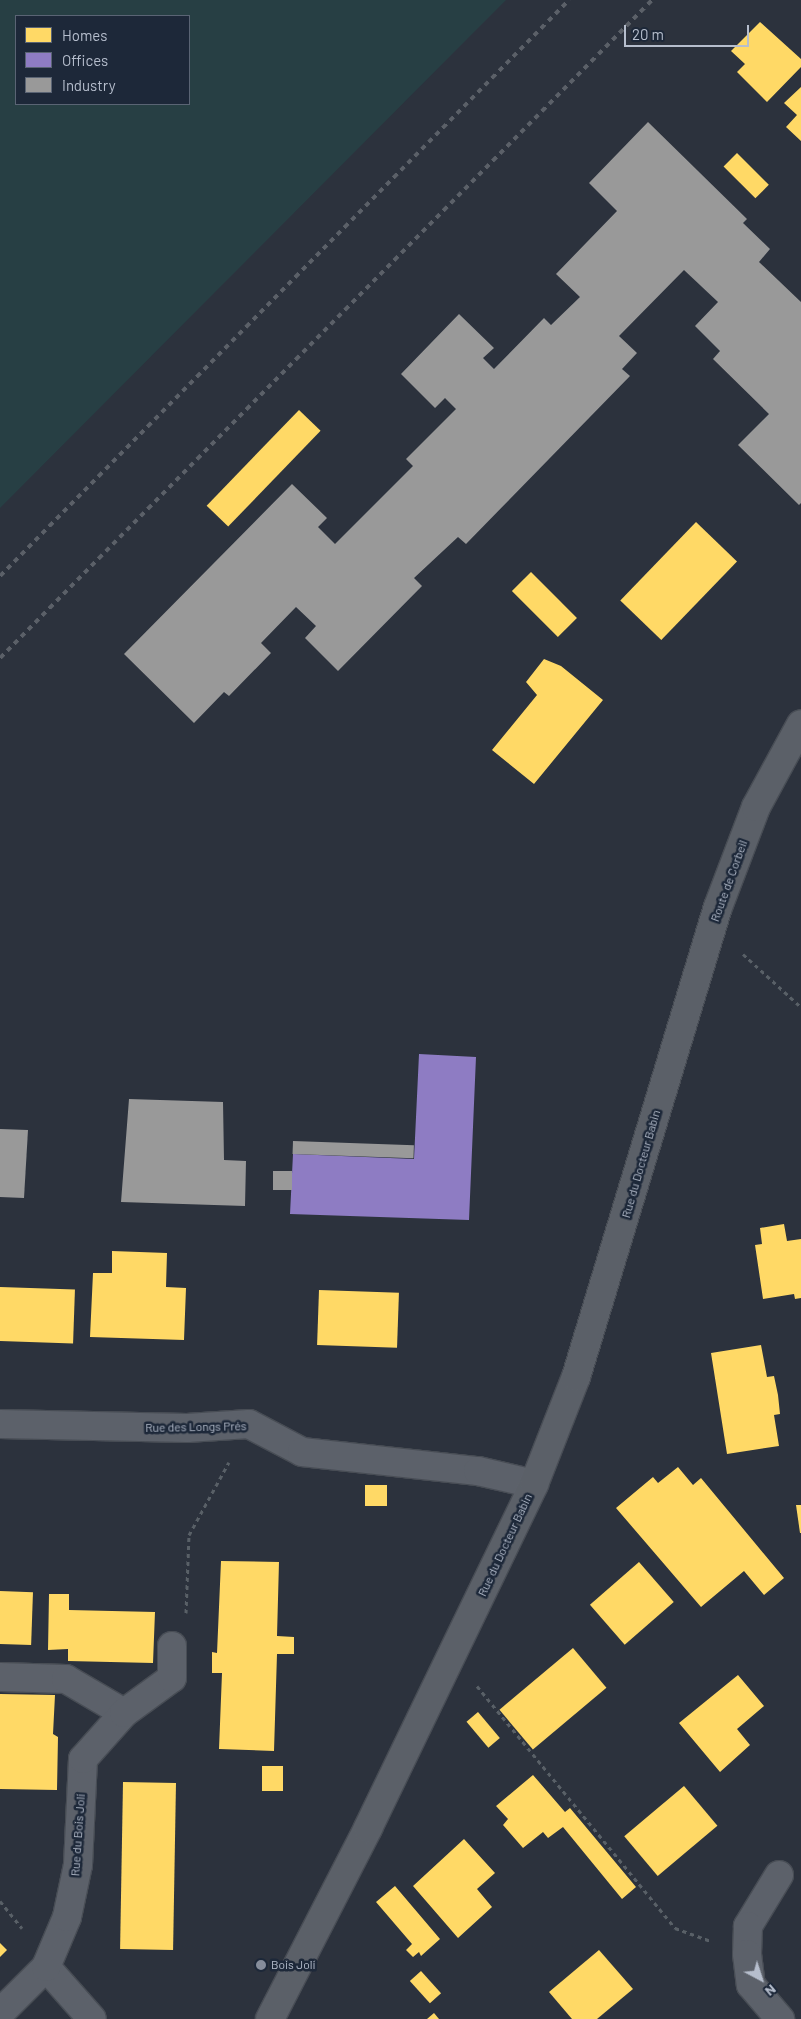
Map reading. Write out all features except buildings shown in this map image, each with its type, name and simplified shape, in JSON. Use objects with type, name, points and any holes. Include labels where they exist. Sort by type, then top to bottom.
[{"type":"main road","name":"Route de Corbeil","points":[[676,1045],[712,926],[756,808],[801,724]]},
{"type":"main road","name":"Rue du Docteur Babin","points":[[270,2019],[452,1655],[534,1484],[576,1377],[676,1045]]},
{"type":"street","name":"Rue des Longs Prés","points":[[0,1424],[187,1428],[249,1424],[302,1452],[478,1471],[534,1484]]},
{"type":"street","points":[[0,1677],[66,1678],[124,1713],[172,1678],[172,1646]]},
{"type":"street","name":"Rue du Bois Joli","points":[[0,2013],[46,1967],[67,1917],[78,1865],[83,1759],[124,1713]]},
{"type":"street","points":[[779,1875],[748,1926],[747,1954],[751,1985],[780,2019]]},
{"type":"street","points":[[46,1967],[92,2019]]},
{"type":"path","points":[[712,926],[801,1007]]},
{"type":"path","points":[[172,1646],[185,1626],[189,1535],[249,1424]]},
{"type":"path","points":[[452,1655],[675,1928],[747,1954]]},
{"type":"green space","points":[[0,0],[506,0],[0,508]]},
{"type":"railway","points":[[0,576],[569,0]]},
{"type":"railway","points":[[0,658],[652,0]]},
{"type":"place","name":"Bois Joli","points":[[261,1965]]}]
